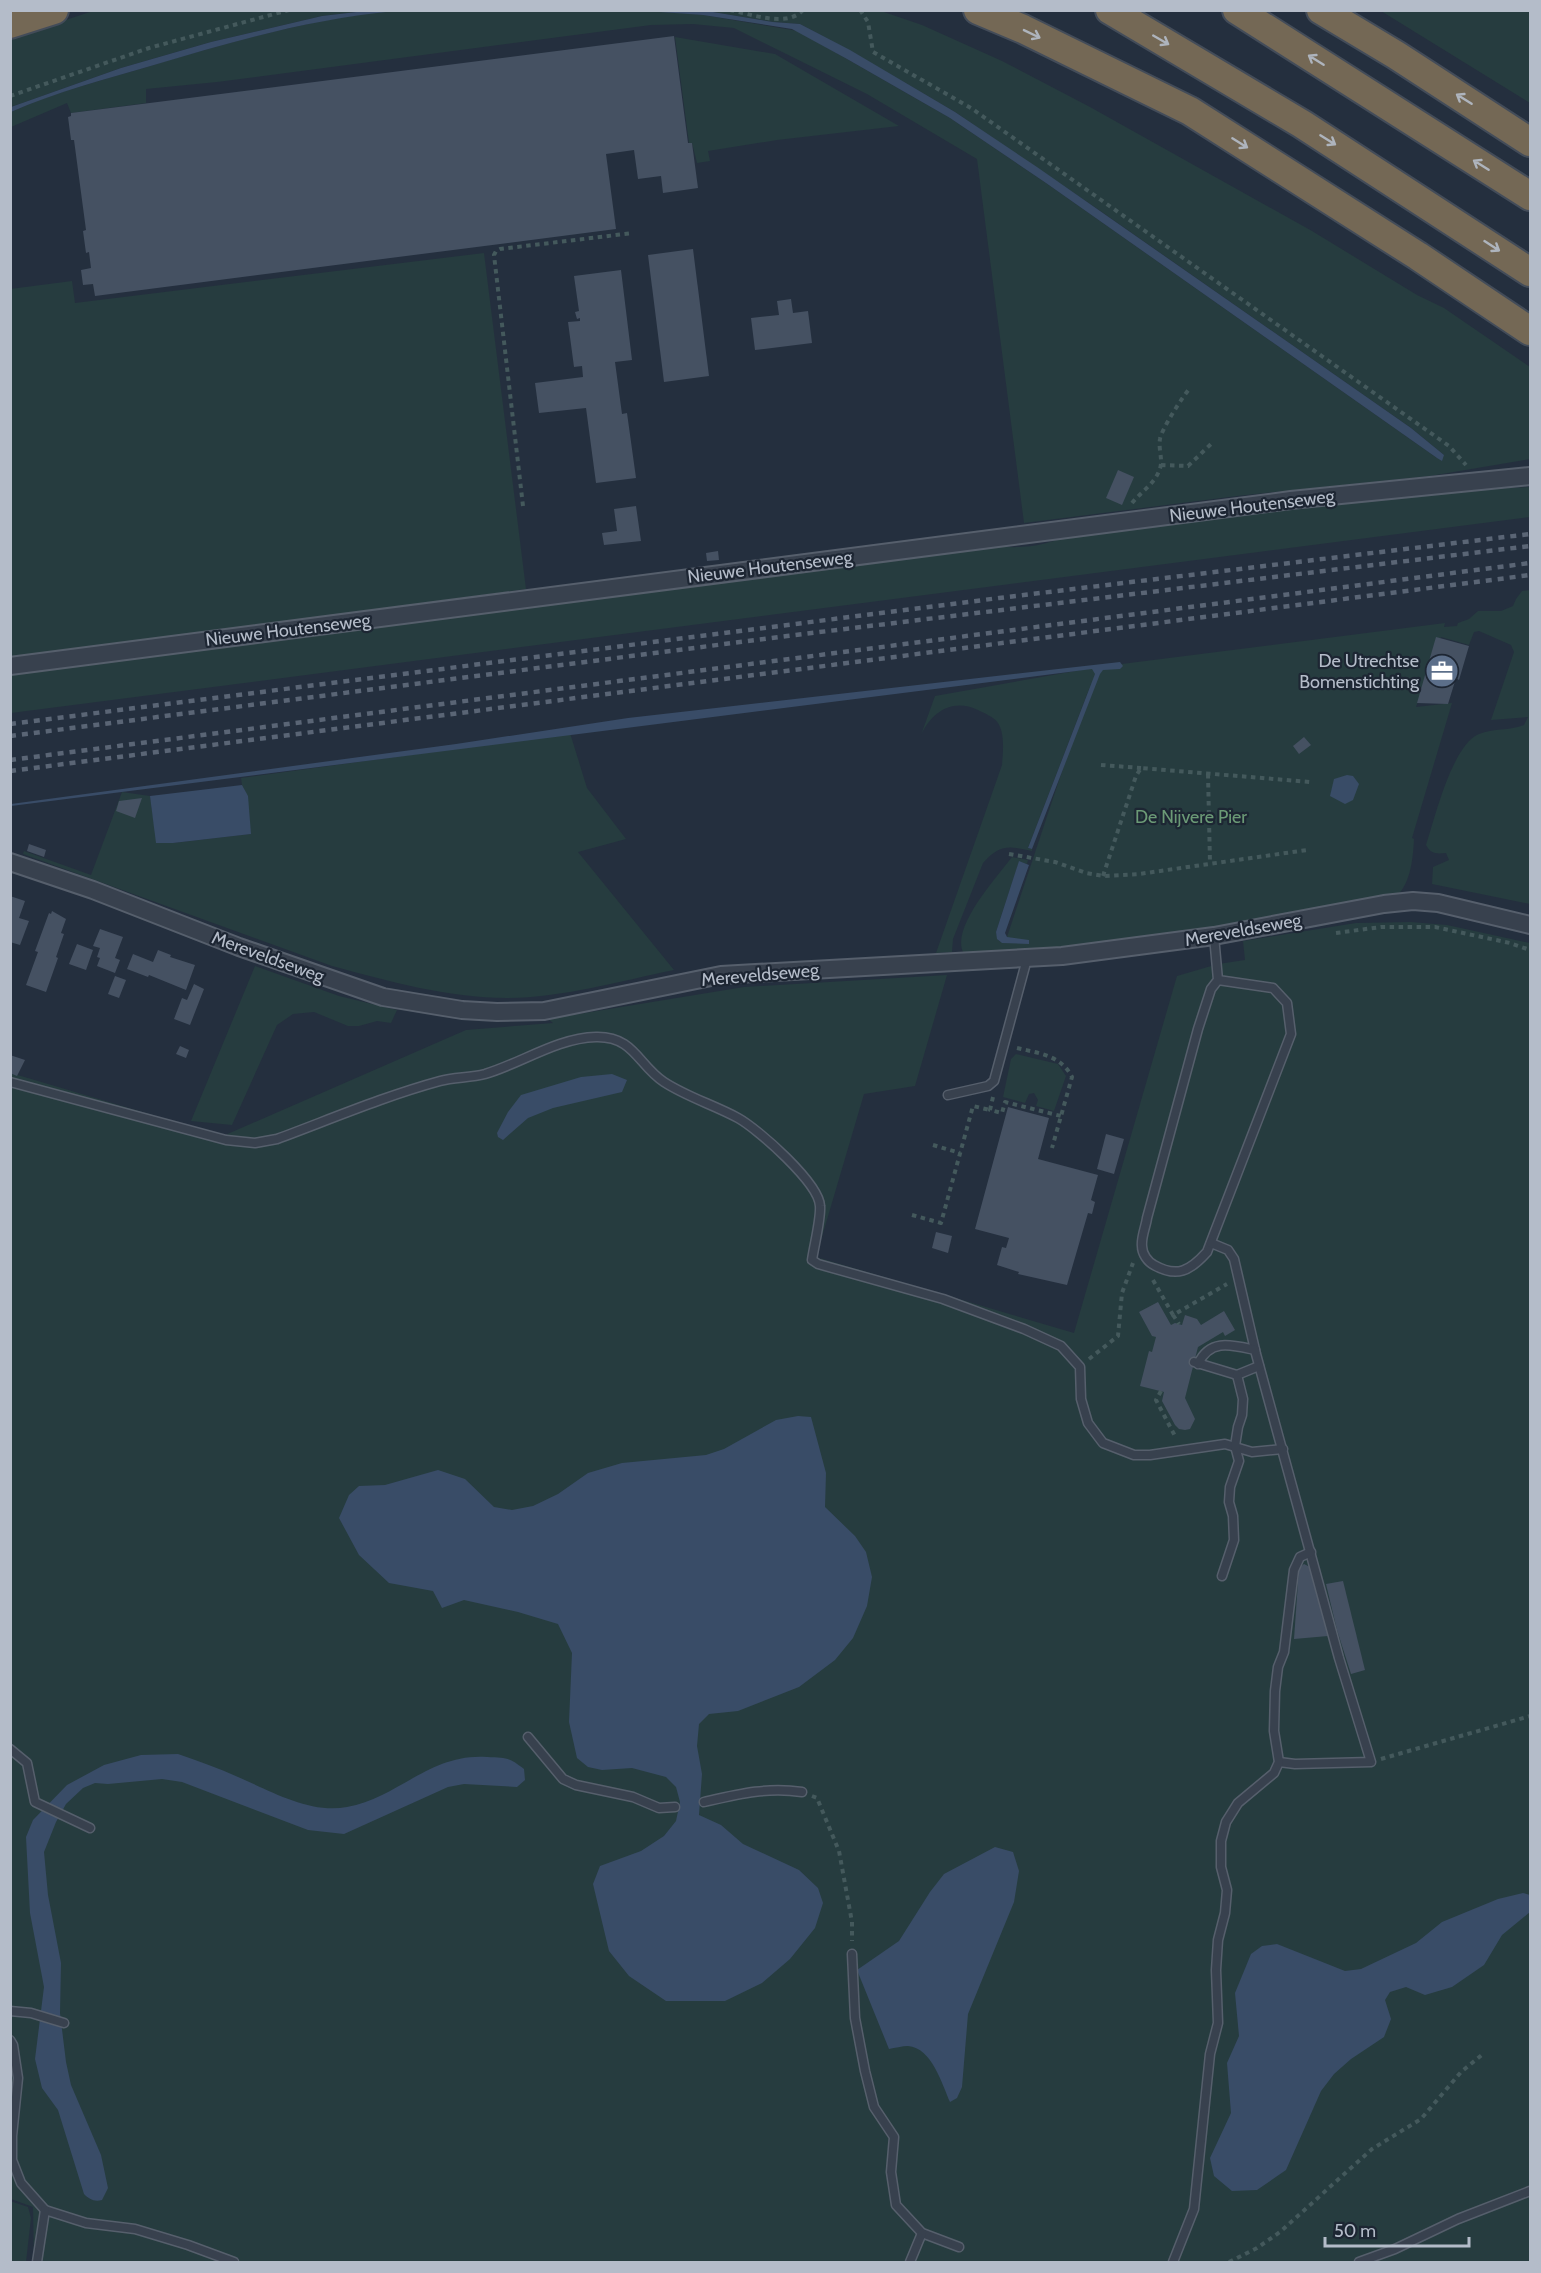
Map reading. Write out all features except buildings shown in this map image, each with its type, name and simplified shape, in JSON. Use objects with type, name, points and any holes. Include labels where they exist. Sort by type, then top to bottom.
[{"type":"highway","points":[[10,24],[54,10]]},
{"type":"highway","points":[[978,10],[1023,29],[1190,111],[1418,256],[1530,332]]},
{"type":"highway","points":[[1110,10],[1302,123],[1530,272]]},
{"type":"highway","points":[[1237,10],[1530,196]]},
{"type":"highway","points":[[1321,10],[1396,55],[1530,142]]},
{"type":"street","name":"Nieuwe Houtenseweg","points":[[10,666],[1291,500],[1530,476]]},
{"type":"street","name":"Mereveldseweg","points":[[10,862],[93,890],[239,947],[364,991],[404,1001],[462,1010],[544,1011],[721,975],[1062,956],[1214,936],[1384,904],[1413,901],[1438,903],[1530,925]]},
{"type":"lane","points":[[1214,936],[1218,980],[1211,989],[1197,1029],[1147,1218],[1142,1246],[1148,1262],[1167,1272],[1184,1270],[1196,1264],[1207,1252],[1291,1034],[1287,1003],[1273,988],[1218,980]]},
{"type":"lane","points":[[948,1095],[990,1086],[994,1081],[1027,959]]},
{"type":"lane","points":[[10,1082],[226,1140],[255,1143],[277,1139],[441,1081],[483,1075],[572,1039],[611,1037],[626,1044],[658,1078],[678,1091],[740,1119],[774,1145],[806,1179],[820,1204],[812,1260],[818,1264],[943,1299],[1024,1329],[1061,1346],[1080,1367],[1081,1399],[1088,1423],[1103,1443],[1134,1455],[1150,1455],[1210,1445],[1235,1446],[1252,1452],[1283,1449]]},
{"type":"lane","points":[[1210,1243],[1228,1250],[1234,1258],[1259,1366],[1371,1762],[1304,1764],[1279,1762]]},
{"type":"lane","points":[[1255,1350],[1221,1344],[1211,1348],[1196,1363],[1237,1375],[1259,1366]]},
{"type":"lane","points":[[1222,1576],[1234,1540],[1233,1516],[1229,1502],[1230,1487],[1239,1461],[1235,1446],[1243,1399],[1237,1375]]},
{"type":"lane","points":[[1173,2262],[1194,2209],[1210,2054],[1218,2023],[1216,1970],[1218,1940],[1225,1913],[1227,1890],[1221,1867],[1221,1841],[1226,1822],[1238,1803],[1274,1773],[1279,1762],[1274,1731],[1278,1666],[1284,1652],[1294,1570],[1300,1557],[1311,1552]]},
{"type":"lane","points":[[528,1737],[545,1755],[553,1769],[570,1782],[587,1788],[608,1790],[633,1797],[659,1808],[675,1807]]},
{"type":"lane","points":[[10,1749],[27,1763],[35,1802],[90,1828]]},
{"type":"lane","points":[[704,1802],[749,1791],[778,1789],[802,1792]]},
{"type":"lane","points":[[852,1954],[855,2018],[865,2071],[874,2107],[894,2137],[891,2172],[896,2205],[922,2233],[959,2247]]},
{"type":"lane","points":[[10,2012],[38,2015],[64,2023]]},
{"type":"lane","points":[[10,2040],[13,2045],[18,2078],[12,2160],[21,2183],[45,2210],[86,2223],[135,2229],[234,2262]]},
{"type":"lane","points":[[1359,2262],[1530,2191]]},
{"type":"lane","points":[[38,2262],[45,2210]]},
{"type":"lane","points":[[910,2262],[922,2233]]},
{"type":"path","points":[[10,96],[149,48],[289,10]]},
{"type":"path","points":[[730,10],[781,19],[794,18],[803,10]]},
{"type":"path","points":[[860,10],[868,22],[873,52],[971,108],[1154,236],[1449,447],[1480,482]]},
{"type":"path","points":[[523,506],[494,255],[500,249],[633,233]]},
{"type":"path","points":[[1128,521],[1131,504],[1156,478],[1161,465],[1159,441],[1164,425],[1190,388]]},
{"type":"path","points":[[1161,465],[1188,466],[1211,444]]},
{"type":"path","points":[[1101,765],[1310,782]]},
{"type":"path","points":[[1103,876],[1136,776],[1141,768]]},
{"type":"path","points":[[1208,774],[1210,863]]},
{"type":"path","points":[[1009,854],[1055,862],[1086,873],[1103,876],[1139,874],[1307,850]]},
{"type":"path","points":[[1334,933],[1381,927],[1435,927],[1510,943],[1530,950]]},
{"type":"path","points":[[1025,1050],[1059,1059],[1067,1066],[1072,1077],[1052,1148]]},
{"type":"path","points":[[990,1086],[993,1097],[990,1110]]},
{"type":"path","points":[[912,1215],[941,1223],[973,1106],[1002,1113],[1005,1102],[1061,1116]]},
{"type":"path","points":[[933,1145],[960,1154]]},
{"type":"path","points":[[1080,1367],[1118,1336],[1122,1293],[1127,1275],[1142,1246]]},
{"type":"path","points":[[1148,1262],[1150,1275],[1179,1324]]},
{"type":"path","points":[[1173,1315],[1238,1277]]},
{"type":"path","points":[[1161,1391],[1156,1400],[1174,1435]]},
{"type":"path","points":[[1371,1762],[1530,1716]]},
{"type":"path","points":[[802,1792],[817,1798],[839,1851],[852,1922],[852,1954]]},
{"type":"path","points":[[1229,2262],[1257,2248],[1280,2232],[1372,2149],[1421,2119],[1461,2072],[1483,2054]]},
{"type":"green space","points":[[395,10],[646,10],[703,15],[798,31],[950,118],[1437,458],[1444,455],[1411,428],[955,112],[800,24],[707,11],[881,11],[922,25],[1002,61],[1090,107],[1312,231],[1417,295],[1444,308],[1530,367],[1530,459],[1430,476],[1237,496],[1024,523],[977,159],[867,94],[734,28],[693,24],[651,25],[217,82],[146,89],[146,103],[71,113],[67,103],[11,127],[11,112],[79,87],[271,32],[333,19]]},
{"type":"green space","points":[[93,11],[365,11],[322,16],[211,42],[121,68],[11,107],[11,38]]},
{"type":"green space","points":[[1381,11],[1530,11],[1530,103]]},
{"type":"green space","points":[[675,37],[775,54],[899,126],[777,140],[708,151],[710,161],[697,163],[692,143],[689,143]]},
{"type":"green space","points":[[484,253],[526,589],[11,658],[10,289],[72,281],[75,303]]},
{"type":"green space","points":[[1530,487],[1530,517],[11,713],[10,672],[995,545],[1032,546],[1051,542],[1065,535],[1277,508],[1460,490]]},
{"type":"green space","name":"De Nijvere Pier","points":[[1530,590],[1530,904],[1432,884],[1433,867],[1449,860],[1446,853],[1434,853],[1426,845],[1446,784],[1461,752],[1469,741],[1479,734],[1524,725],[1528,717],[1491,720],[1514,652],[1511,645],[1479,631],[1474,632],[1469,645],[1441,637],[1416,707],[1452,703],[1412,838],[1414,839],[1410,870],[1405,885],[1396,897],[1192,934],[1085,950],[964,954],[961,943],[969,918],[986,890],[1012,857],[1028,860],[1027,864],[1019,862],[996,932],[999,941],[1005,943],[1091,684],[1028,848],[1032,851],[1005,848],[995,852],[983,863],[953,939],[952,952],[936,953],[1002,765],[1003,743],[1002,732],[994,719],[978,710],[960,706],[944,709],[937,714],[921,735],[935,696],[1098,667],[1445,623],[1444,627],[1457,626],[1458,623],[1469,619],[1478,611],[1501,611],[1513,606],[1522,591]]},
{"type":"green space","points":[[570,733],[587,788],[626,839],[578,852],[674,970],[591,988],[528,997],[485,997],[440,992],[332,966],[23,854],[24,851],[91,875],[122,792],[150,796],[157,843],[250,834],[245,791],[241,778]]},
{"type":"green space","points":[[1411,922],[1447,925],[1530,943],[1530,2262],[34,2262],[33,2207],[11,2199],[11,1073],[223,1136],[466,1030],[553,1023],[548,1019],[744,987],[947,975],[915,1086],[864,1094],[816,1257],[1074,1333],[1177,976],[1218,964],[1245,960],[1243,941],[1356,923]]},
{"type":"green space","points":[[255,966],[339,996],[397,1010],[391,1023],[377,1021],[359,1026],[348,1026],[314,1012],[293,1014],[277,1025],[232,1125],[191,1121]]},
{"type":"green space","points":[[1016,1054],[1058,1064],[1066,1076],[1054,1111],[1036,1106],[1038,1100],[1034,1093],[1029,1094],[1025,1103],[1003,1097],[1011,1059]]},
{"type":"green space","points":[[10,2201],[28,2207],[31,2218],[26,2262],[11,2262]]},
{"type":"water","points":[[365,11],[395,11],[333,19],[243,39],[81,86],[11,112],[11,107],[121,68],[211,42],[322,16]]},
{"type":"water","points":[[646,11],[707,11],[800,24],[850,50],[955,112],[1037,167],[1411,428],[1444,455],[1442,461],[950,118],[847,59],[792,29],[703,15]]},
{"type":"water","points":[[1120,662],[1123,666],[1120,669],[1103,670],[1100,674],[1032,849],[1028,848],[1095,674],[1092,669],[11,806],[11,804],[456,744],[628,718]]},
{"type":"water","points":[[1347,775],[1353,776],[1359,784],[1353,800],[1345,804],[1330,796],[1334,779]]},
{"type":"water","points":[[242,785],[248,796],[251,834],[156,843],[150,796]]},
{"type":"water","points":[[1019,861],[1029,865],[1005,933],[1007,937],[1029,940],[1029,944],[1002,943],[997,939],[996,932]]},
{"type":"water","points":[[612,1074],[627,1080],[622,1092],[553,1108],[528,1118],[503,1140],[498,1137],[497,1133],[508,1112],[521,1095],[581,1077]]},
{"type":"water","points":[[798,1416],[811,1417],[826,1473],[825,1507],[855,1536],[866,1552],[872,1577],[867,1606],[853,1638],[835,1660],[799,1687],[738,1711],[709,1714],[699,1724],[697,1746],[702,1774],[699,1815],[721,1825],[743,1844],[799,1870],[818,1888],[823,1903],[815,1928],[790,1959],[762,1983],[725,2001],[666,2001],[629,1976],[609,1951],[593,1884],[600,1866],[641,1851],[664,1836],[676,1821],[680,1802],[676,1787],[666,1777],[632,1768],[602,1770],[588,1767],[577,1758],[569,1722],[572,1653],[558,1624],[464,1600],[442,1608],[433,1591],[389,1583],[359,1555],[339,1518],[349,1495],[359,1486],[385,1485],[438,1470],[465,1479],[494,1507],[512,1510],[533,1506],[558,1494],[588,1473],[622,1463],[706,1455],[724,1449],[776,1420]]},
{"type":"water","points":[[178,1754],[291,1800],[319,1807],[347,1807],[365,1802],[431,1769],[467,1758],[487,1757],[511,1760],[524,1769],[525,1780],[517,1787],[464,1784],[448,1787],[344,1834],[308,1830],[182,1782],[162,1779],[95,1783],[83,1788],[66,1804],[44,1852],[48,1895],[61,1963],[60,2013],[66,2062],[71,2085],[101,2155],[108,2188],[102,2200],[94,2200],[84,2194],[58,2110],[42,2088],[35,2059],[44,1987],[30,1913],[26,1837],[33,1820],[67,1785],[104,1765],[141,1755]]},
{"type":"water","points":[[995,1847],[1013,1852],[1019,1871],[1014,1902],[968,2014],[962,2087],[957,2098],[950,2102],[940,2077],[924,2053],[908,2046],[889,2049],[857,1970],[899,1941],[944,1874]]},
{"type":"water","points":[[1523,1893],[1530,1895],[1530,1912],[1502,1935],[1484,1965],[1452,1987],[1425,1995],[1406,1987],[1390,1992],[1385,2000],[1391,2019],[1384,2037],[1351,2059],[1334,2074],[1321,2091],[1286,2170],[1257,2190],[1232,2191],[1214,2176],[1210,2158],[1231,2113],[1227,2063],[1239,2036],[1235,1993],[1251,1954],[1262,1946],[1277,1944],[1345,1971],[1361,1969],[1416,1943],[1442,1922],[1498,1899]]},
{"type":"railway","points":[[10,724],[999,598],[1530,534]]},
{"type":"railway","points":[[10,736],[787,636],[1530,546]]},
{"type":"railway","points":[[10,760],[1530,563]]},
{"type":"railway","points":[[10,771],[1530,575]]},
{"type":"place","name":"De Utrechtse Bomenstichting","points":[[1442,671]]}]
